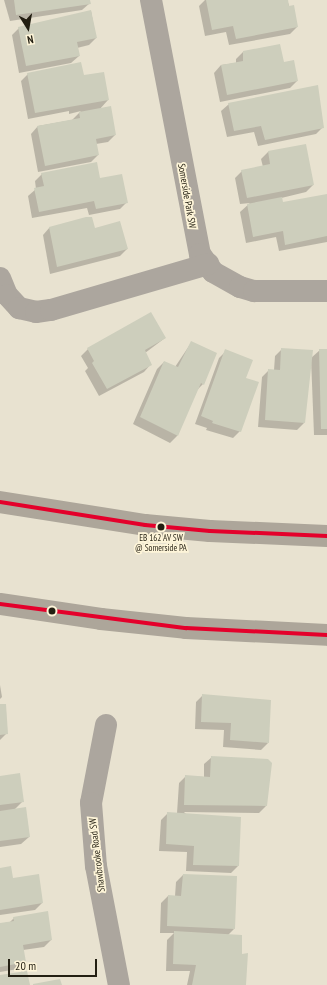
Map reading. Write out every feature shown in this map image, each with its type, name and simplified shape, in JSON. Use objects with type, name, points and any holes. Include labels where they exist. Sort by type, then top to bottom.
[{"type":"main road","points":[[0,502],[145,525],[240,532],[327,536]]},
{"type":"main road","points":[[0,604],[101,619],[186,628],[327,635]]},
{"type":"street","name":"Somerside Park SW","points":[[151,0],[194,234],[200,254],[223,280],[254,291],[327,291]]},
{"type":"street","points":[[0,278],[7,295],[19,308],[36,312],[51,310],[208,264]]},
{"type":"street","name":"Shawbrooke Road SW","points":[[106,725],[91,803],[96,866],[119,985]]},
{"type":"building","points":[[14,0],[90,0],[91,4],[16,15]]},
{"type":"building","points":[[206,0],[288,0],[289,6],[294,5],[298,27],[236,39],[233,26],[212,30]]},
{"type":"building","points":[[91,10],[97,38],[77,42],[80,56],[26,66],[18,27]]},
{"type":"building","points":[[280,44],[284,62],[294,60],[298,81],[227,95],[221,65],[243,61],[243,51]]},
{"type":"building","points":[[81,62],[84,75],[104,72],[109,100],[35,113],[27,73]]},
{"type":"building","points":[[318,85],[324,128],[265,140],[261,126],[234,131],[228,103]]},
{"type":"building","points":[[111,106],[116,135],[96,139],[99,155],[45,166],[37,126],[80,118],[79,112]]},
{"type":"building","points":[[306,144],[314,185],[247,198],[241,170],[270,164],[268,151]]},
{"type":"building","points":[[97,162],[100,178],[122,174],[128,203],[96,209],[94,201],[39,212],[34,188],[44,186],[41,173]]},
{"type":"building","points":[[327,194],[327,236],[285,245],[283,231],[253,237],[247,204],[282,197],[283,202]]},
{"type":"building","points":[[86,217],[92,217],[95,228],[120,221],[128,249],[57,267],[49,227]]},
{"type":"building","points":[[151,312],[166,338],[145,350],[152,365],[107,389],[92,363],[94,361],[87,348]]},
{"type":"building","points":[[191,341],[217,353],[204,385],[201,383],[178,436],[140,417],[164,361],[178,367]]},
{"type":"building","points":[[281,348],[313,350],[305,423],[265,420],[268,369],[280,370]]},
{"type":"building","points":[[225,349],[253,360],[246,378],[259,382],[241,432],[212,423],[213,421],[201,416]]},
{"type":"building","points":[[319,349],[327,349],[327,429],[321,429]]},
{"type":"building","points":[[202,694],[271,700],[269,743],[230,740],[231,723],[201,722]]},
{"type":"building","points":[[0,704],[6,704],[8,734],[0,735]]},
{"type":"building","points":[[211,756],[268,759],[272,763],[267,806],[184,805],[185,775],[210,777]]},
{"type":"building","points":[[20,773],[24,802],[0,805],[0,776]]},
{"type":"building","points":[[26,807],[30,837],[0,841],[0,811]]},
{"type":"building","points":[[167,812],[241,817],[239,866],[193,865],[194,846],[166,844]]},
{"type":"building","points":[[11,866],[13,878],[39,874],[43,903],[0,910],[0,868]]},
{"type":"building","points":[[183,874],[237,876],[235,929],[167,926],[168,895],[181,896]]},
{"type":"building","points":[[48,911],[52,940],[23,945],[26,962],[0,967],[0,923],[14,921],[13,917]]},
{"type":"building","points":[[174,931],[242,935],[242,954],[248,953],[246,985],[192,985],[196,965],[173,964]]},
{"type":"building","points":[[27,971],[30,985],[0,985],[0,975]]},
{"type":"building","points":[[60,979],[62,985],[33,985],[33,984]]},
{"type":"transit line","points":[[0,502],[145,525],[210,531],[327,536]]},
{"type":"transit line","points":[[0,604],[186,628],[327,635]]},
{"type":"place","name":"EB 162 AV SW @ Somerside PA","points":[[161,527]]}]
